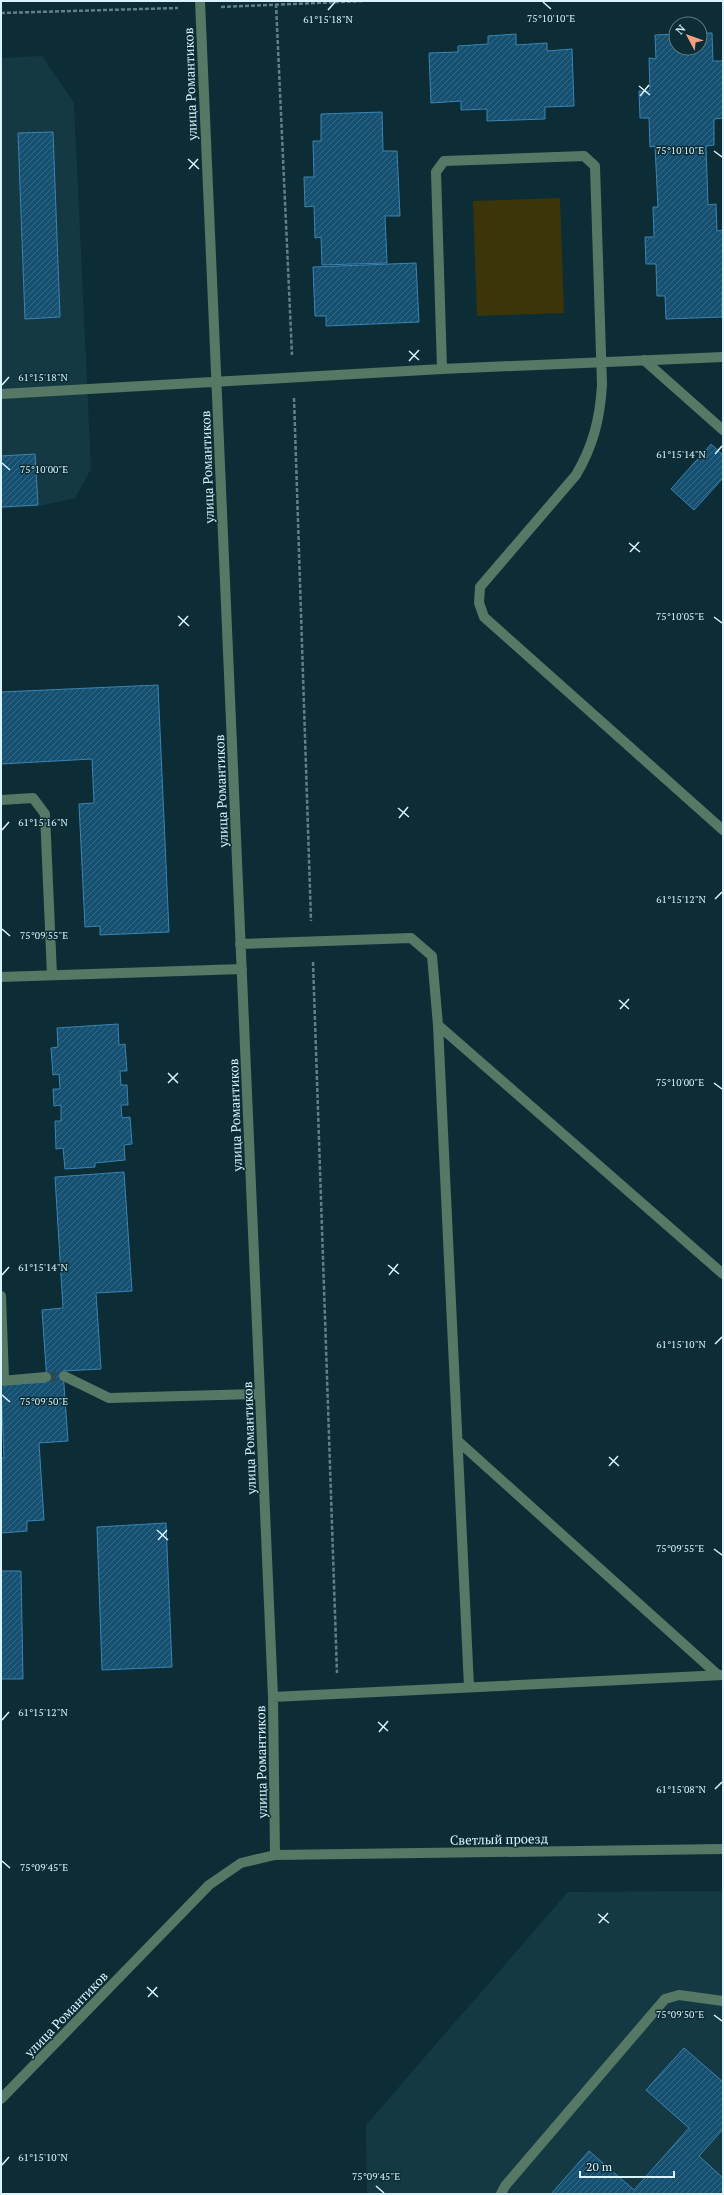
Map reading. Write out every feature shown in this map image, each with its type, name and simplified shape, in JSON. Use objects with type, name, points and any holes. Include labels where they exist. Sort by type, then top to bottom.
[{"type":"street","name":"улица Романтиков","points":[[1,2099],[209,1884],[240,1863],[275,1855],[273,1697],[200,1]]},
{"type":"street","points":[[442,369],[436,172],[444,161],[584,156],[595,166],[600,362],[600,410],[595,435],[586,457],[576,474],[480,588],[479,603],[484,617],[723,830]]},
{"type":"street","points":[[1,394],[442,369],[723,357]]},
{"type":"street","points":[[644,360],[723,430]]},
{"type":"street","points":[[1,800],[33,798],[45,814],[52,975]]},
{"type":"street","points":[[240,944],[411,938],[432,956],[438,1026],[459,1442],[469,1687]]},
{"type":"street","points":[[1,977],[242,968]]},
{"type":"street","points":[[438,1026],[723,1274]]},
{"type":"street","points":[[1,1296],[3,1380],[46,1377]]},
{"type":"street","points":[[64,1376],[109,1398],[260,1394]]},
{"type":"street","points":[[459,1442],[720,1675]]},
{"type":"street","points":[[273,1697],[720,1675]]},
{"type":"street","name":"Светлый проезд","points":[[275,1855],[723,1849]]},
{"type":"street","points":[[501,2194],[505,2186],[665,1999],[679,1995],[723,2001]]},
{"type":"path","points":[[276,4],[293,377],[338,1694]]},
{"type":"shaded area","points":[[42,56],[74,103],[91,469],[75,498],[39,506],[1,509],[1,58]]},
{"type":"shaded area","points":[[560,198],[564,313],[477,316],[473,201]]},
{"type":"shaded area","points":[[723,1891],[723,2194],[367,2194],[366,2125],[568,1892]]},
{"type":"building","points":[[708,33],[712,33],[713,61],[723,61],[723,118],[714,119],[714,145],[706,146],[708,205],[716,204],[717,231],[723,230],[722,317],[666,319],[665,296],[657,296],[656,264],[646,264],[645,237],[654,237],[653,207],[658,207],[655,146],[650,147],[649,118],[640,118],[639,91],[650,91],[649,58],[656,59],[655,35],[668,34],[668,56],[708,56]]},
{"type":"building","points":[[516,34],[516,45],[547,43],[547,51],[572,49],[574,106],[545,107],[545,119],[487,121],[487,109],[461,110],[461,101],[431,103],[429,53],[458,52],[458,46],[488,44],[488,36]]},
{"type":"building","points":[[382,112],[383,151],[397,151],[400,216],[385,216],[387,263],[322,265],[321,237],[315,238],[314,206],[305,207],[304,177],[314,177],[313,141],[321,141],[321,114]]},
{"type":"building","points":[[53,132],[60,317],[25,319],[18,133]]},
{"type":"building","points":[[416,263],[419,322],[326,326],[326,316],[315,316],[313,267]]},
{"type":"building","points":[[711,444],[723,455],[723,478],[694,510],[671,489]]},
{"type":"building","points":[[35,454],[38,505],[1,507],[1,456]]},
{"type":"building","points":[[158,685],[169,932],[100,935],[100,926],[85,927],[79,804],[94,803],[92,759],[1,764],[1,692]]},
{"type":"building","points":[[118,1024],[119,1045],[125,1044],[127,1071],[120,1071],[121,1085],[127,1085],[128,1105],[121,1105],[122,1118],[130,1117],[132,1144],[124,1145],[125,1160],[95,1163],[95,1167],[65,1169],[63,1148],[56,1149],[55,1121],[61,1121],[61,1105],[54,1106],[53,1089],[60,1089],[59,1074],[53,1075],[51,1048],[58,1047],[57,1028]]},
{"type":"building","points":[[124,1172],[132,1291],[96,1293],[101,1369],[63,1371],[68,1441],[39,1443],[44,1520],[27,1521],[27,1531],[1,1533],[1,1458],[4,1458],[1,1385],[47,1382],[42,1310],[63,1308],[55,1177]]},
{"type":"building","points":[[166,1523],[172,1667],[102,1670],[97,1527]]},
{"type":"building","points":[[1,1571],[21,1571],[23,1679],[1,1679]]},
{"type":"building","points":[[684,2048],[723,2082],[723,2129],[699,2156],[723,2178],[723,2194],[551,2194],[589,2151],[634,2190],[689,2128],[646,2090]]},
{"type":"tunnel","points":[[46,1377],[64,1376]]}]
